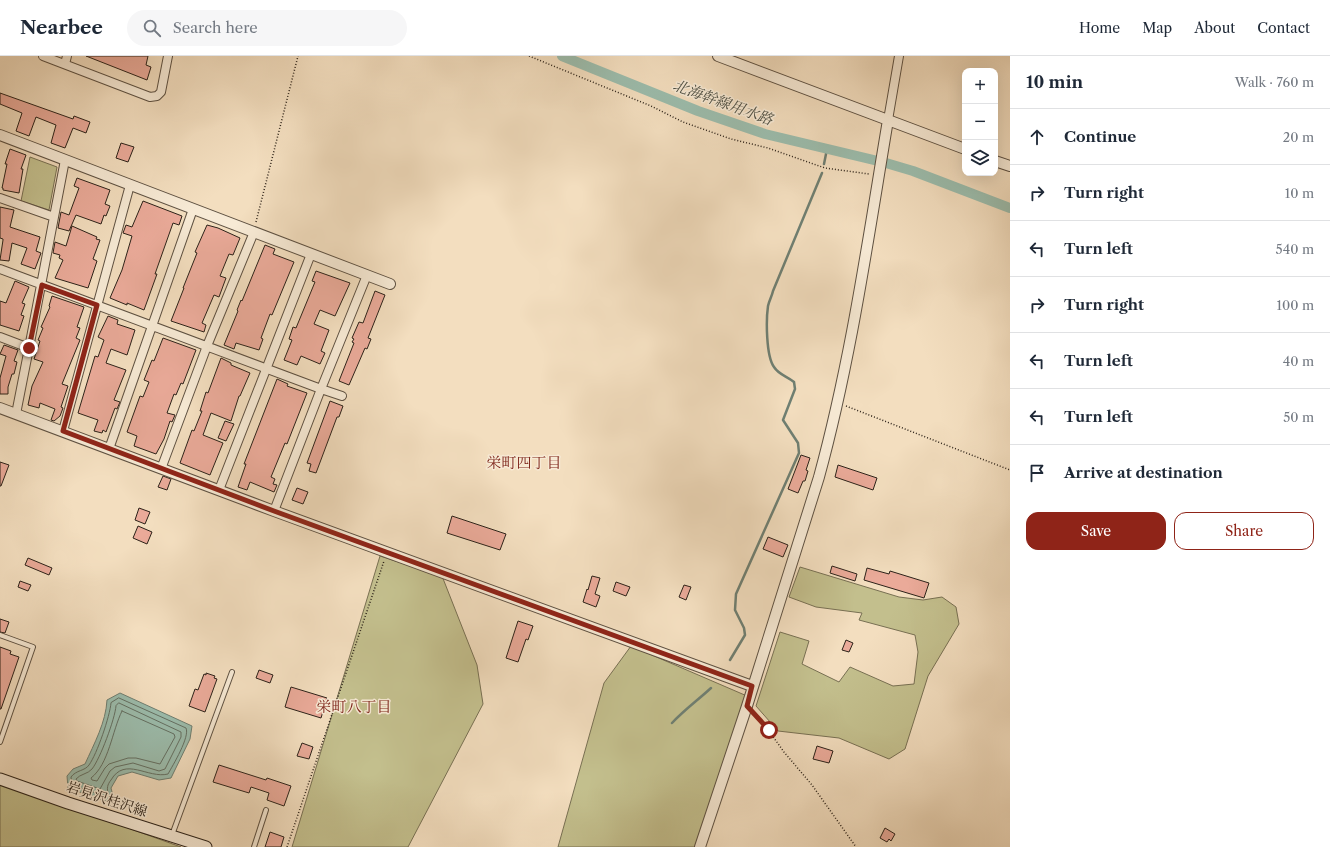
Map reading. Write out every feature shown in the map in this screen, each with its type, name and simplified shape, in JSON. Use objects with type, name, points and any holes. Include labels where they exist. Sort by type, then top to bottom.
[{"type":"main road","name":"岩見沢桂沢線","points":[[0,779],[68,803],[206,847]]},
{"type":"street","points":[[44,56],[66,60],[150,97],[157,96],[161,92],[168,56]]},
{"type":"street","points":[[718,56],[962,148]]},
{"type":"street","points":[[700,847],[747,706],[752,686],[820,477],[838,403],[855,313],[898,56]]},
{"type":"street","points":[[0,136],[390,284]]},
{"type":"street","points":[[16,414],[42,285],[64,160]]},
{"type":"street","points":[[998,161],[1010,166]]},
{"type":"street","points":[[63,431],[130,185]]},
{"type":"street","points":[[0,198],[54,217]]},
{"type":"street","points":[[109,449],[193,209]]},
{"type":"street","points":[[161,469],[207,346],[254,232]]},
{"type":"street","points":[[219,490],[311,254]]},
{"type":"street","points":[[0,269],[342,396]]},
{"type":"street","points":[[274,511],[367,275]]},
{"type":"street","points":[[0,337],[29,348]]},
{"type":"street","points":[[1,411],[16,414],[63,431],[274,511],[752,686]]},
{"type":"lane","points":[[0,635],[33,647],[0,742]]},
{"type":"lane","points":[[171,836],[232,672]]},
{"type":"lane","points":[[254,847],[266,810]]},
{"type":"path","points":[[254,232],[298,56]]},
{"type":"path","points":[[529,56],[651,106],[683,122],[731,139],[768,148],[825,168],[878,177]]},
{"type":"path","points":[[838,403],[1010,470]]},
{"type":"path","points":[[288,847],[386,552]]},
{"type":"path","points":[[747,706],[769,730],[784,752],[812,785],[856,847]]},
{"type":"shaded area","points":[[30,157],[57,167],[49,210],[21,201]]},
{"type":"shaded area","points":[[380,556],[442,576],[477,665],[483,704],[408,847],[292,847]]},
{"type":"shaded area","points":[[800,567],[899,597],[923,600],[942,597],[956,607],[959,624],[928,676],[905,749],[889,759],[839,738],[778,731],[756,706],[780,632],[809,641],[802,664],[839,682],[850,667],[893,686],[914,684],[918,652],[915,635],[859,620],[862,613],[816,607],[789,597]]},
{"type":"shaded area","points":[[631,646],[747,696],[701,847],[558,847],[604,683]]},
{"type":"shaded area","points":[[0,782],[181,847],[0,847]]},
{"type":"water","points":[[120,693],[192,726],[190,739],[171,778],[159,780],[132,772],[118,776],[111,788],[113,796],[106,801],[68,788],[67,776],[73,769],[85,764],[102,725],[107,700]]},
{"type":"building","points":[[86,56],[148,56],[146,65],[151,67],[147,80]]},
{"type":"building","points":[[0,93],[73,119],[74,116],[90,122],[86,133],[73,128],[65,148],[51,143],[56,125],[36,117],[29,136],[16,131],[22,113],[0,104]]},
{"type":"building","points":[[121,143],[134,147],[128,162],[116,158]]},
{"type":"building","points":[[10,149],[26,155],[21,169],[23,169],[19,193],[3,190],[2,188],[7,164],[5,164]]},
{"type":"building","points":[[77,178],[110,190],[105,204],[110,206],[106,216],[104,215],[101,224],[76,215],[69,231],[58,228],[61,212],[69,215],[79,188],[74,186]]},
{"type":"building","points":[[143,201],[182,216],[179,225],[173,223],[144,310],[110,298],[122,270],[132,236],[123,233],[126,225],[132,227]]},
{"type":"building","points":[[0,207],[14,210],[10,227],[40,237],[36,251],[41,253],[35,269],[21,264],[27,248],[12,243],[9,261],[0,260],[3,239],[0,238]]},
{"type":"building","points":[[207,225],[218,228],[240,238],[233,255],[229,254],[220,276],[226,278],[219,297],[214,295],[202,323],[206,325],[204,332],[171,321],[197,253],[195,252]]},
{"type":"building","points":[[72,226],[97,237],[96,239],[100,240],[93,259],[97,261],[88,288],[55,278],[63,260],[59,258],[60,255],[53,253],[55,242],[66,246]]},
{"type":"building","points":[[265,245],[275,249],[273,254],[294,262],[272,315],[270,314],[261,338],[263,339],[259,350],[236,343],[234,349],[224,345],[241,300],[242,301]]},
{"type":"building","points":[[316,271],[350,283],[335,316],[320,310],[314,324],[329,330],[321,351],[325,353],[320,364],[301,356],[297,365],[284,360],[292,340],[289,339],[293,327],[296,328],[315,282],[312,281]]},
{"type":"building","points":[[15,281],[29,287],[22,303],[25,304],[21,315],[24,316],[19,331],[0,325],[0,301],[6,303]]},
{"type":"building","points":[[375,291],[385,295],[368,338],[371,339],[367,349],[365,348],[349,385],[339,381],[354,343],[352,342],[354,339],[352,338],[359,322],[363,323]]},
{"type":"building","points":[[52,296],[84,307],[77,327],[80,328],[76,338],[80,340],[62,384],[68,386],[61,407],[63,408],[60,416],[54,421],[51,420],[55,409],[40,403],[39,408],[28,405],[32,386],[43,362],[34,359],[40,341],[38,340],[43,328],[41,327],[50,307]]},
{"type":"building","points":[[108,316],[118,320],[117,324],[135,330],[127,355],[111,349],[106,363],[126,370],[114,400],[120,402],[117,409],[115,408],[106,432],[103,430],[102,433],[94,431],[98,420],[78,413],[95,356],[98,357],[104,340],[98,337]]},
{"type":"building","points":[[163,338],[196,350],[183,384],[181,383],[176,395],[174,394],[167,413],[175,415],[172,422],[170,421],[164,439],[156,454],[134,446],[137,436],[127,432],[140,396],[143,397],[149,382],[144,380],[152,360],[154,361]]},
{"type":"building","points":[[4,345],[18,350],[14,361],[17,362],[14,374],[12,374],[8,387],[8,394],[0,394],[0,378],[6,356],[0,354]]},
{"type":"building","points":[[221,358],[231,363],[231,365],[250,373],[239,396],[231,421],[211,413],[203,435],[223,443],[210,475],[180,463],[192,430],[194,431],[202,411],[200,411],[206,392],[208,393]]},
{"type":"building","points":[[277,379],[288,384],[287,386],[307,393],[287,444],[285,443],[271,477],[275,479],[273,484],[277,485],[274,492],[250,482],[247,490],[238,487],[246,464],[244,464]]},
{"type":"building","points":[[330,401],[343,406],[339,417],[337,417],[316,473],[309,471],[311,464],[307,463]]},
{"type":"building","points":[[225,421],[234,424],[226,441],[218,438]]},
{"type":"building","points":[[801,455],[810,458],[806,470],[808,471],[805,481],[803,481],[798,493],[788,489]]},
{"type":"building","points":[[0,462],[9,465],[1,486],[0,486]]},
{"type":"building","points":[[838,465],[877,478],[873,490],[835,477]]},
{"type":"building","points":[[163,476],[171,479],[167,490],[158,487]]},
{"type":"building","points":[[297,488],[308,492],[303,504],[292,500]]},
{"type":"building","points":[[139,508],[150,512],[145,524],[135,520]]},
{"type":"building","points":[[452,516],[506,534],[500,550],[447,533]]},
{"type":"building","points":[[138,526],[152,532],[147,544],[133,538]]},
{"type":"building","points":[[768,537],[788,545],[783,557],[763,549]]},
{"type":"building","points":[[28,558],[52,568],[49,575],[25,565]]},
{"type":"building","points":[[832,566],[857,574],[855,581],[830,573]]},
{"type":"building","points":[[867,568],[889,574],[890,571],[929,583],[924,598],[864,580]]},
{"type":"building","points":[[592,576],[600,578],[595,594],[600,596],[596,607],[583,602]]},
{"type":"building","points":[[20,581],[31,585],[28,591],[18,587]]},
{"type":"building","points":[[616,582],[630,587],[626,596],[613,591]]},
{"type":"building","points":[[684,585],[691,587],[686,600],[679,597]]},
{"type":"building","points":[[0,619],[9,622],[5,633],[0,632]]},
{"type":"building","points":[[518,621],[533,626],[528,640],[526,639],[518,662],[506,658]]},
{"type":"building","points":[[846,640],[853,643],[849,652],[842,650]]},
{"type":"building","points":[[0,647],[11,651],[10,654],[19,657],[1,709],[0,709]]},
{"type":"building","points":[[259,670],[273,675],[270,683],[256,678]]},
{"type":"building","points":[[206,673],[215,676],[214,678],[217,679],[205,712],[189,706],[195,689],[198,690],[204,674],[206,675]]},
{"type":"building","points":[[291,687],[327,698],[321,718],[285,707]]},
{"type":"building","points":[[302,743],[313,747],[309,759],[297,756]]},
{"type":"building","points":[[817,746],[833,751],[829,763],[813,759]]},
{"type":"building","points":[[219,765],[266,780],[267,778],[291,786],[284,806],[267,800],[269,793],[251,787],[249,793],[213,782]]},
{"type":"building","points":[[885,828],[895,834],[891,841],[889,839],[887,842],[880,838]]},
{"type":"building","points":[[270,832],[284,837],[281,847],[265,847]]},
{"type":"waterway","name":"北海幹線用水路","points":[[562,56],[698,111],[765,134],[878,161]]},
{"type":"waterway","points":[[824,164],[827,149]]},
{"type":"waterway","name":"北海幹線用水路","points":[[886,163],[913,171],[1010,208]]},
{"type":"waterway","points":[[730,660],[745,635],[744,628],[735,610],[736,594],[799,453],[798,443],[783,420],[795,389],[794,382],[778,372],[771,362],[767,338],[767,312],[768,304],[773,291],[822,173]]},
{"type":"waterway","points":[[672,723],[711,688]]},
{"type":"district","name":"栄町四丁目","points":[[524,462]]},
{"type":"district","name":"栄町八丁目","points":[[354,706]]},
{"type":"route","points":[[29,348],[42,285],[97,305],[63,431],[274,511],[752,686],[747,706],[769,730]]}]
